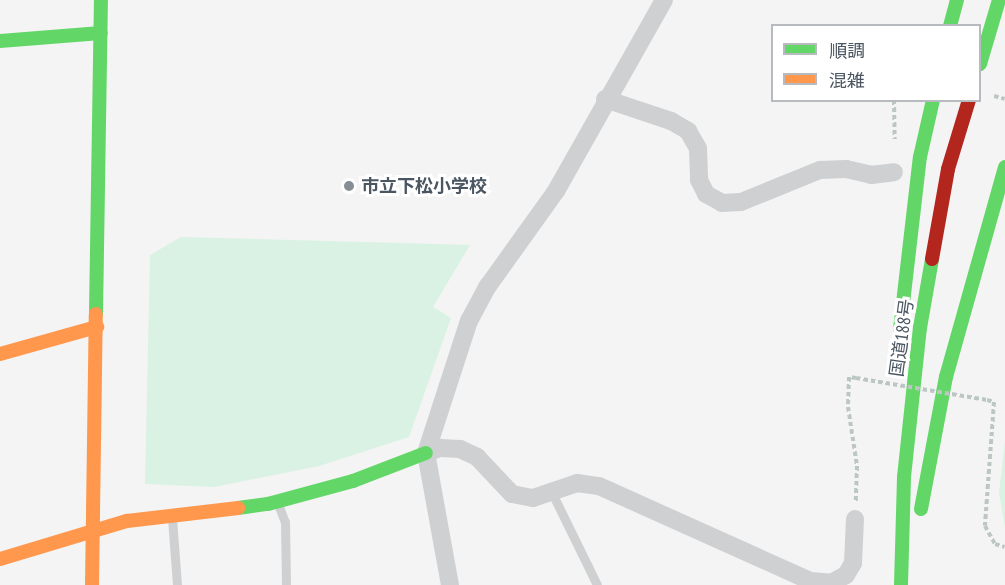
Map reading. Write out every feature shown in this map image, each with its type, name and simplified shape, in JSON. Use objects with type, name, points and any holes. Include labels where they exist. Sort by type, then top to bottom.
[{"type":"main road","points":[[92,585],[101,0]]},
{"type":"main road","points":[[951,24],[957,0]]},
{"type":"main road","points":[[981,61],[999,0]]},
{"type":"main road","points":[[0,41],[101,33]]},
{"type":"main road","points":[[901,342],[920,157],[933,102]]},
{"type":"main road","name":"国道188号","points":[[901,585],[904,477],[920,328],[948,169],[968,102]]},
{"type":"main road","points":[[914,585],[919,532],[946,377],[1005,167]]},
{"type":"main road","points":[[0,354],[97,327]]},
{"type":"main road","points":[[901,365],[904,477]]},
{"type":"main road","points":[[0,558],[93,529],[277,501],[353,481],[426,453]]},
{"type":"street","points":[[450,585],[426,453],[469,321],[488,286],[556,191],[605,99],[664,0]]},
{"type":"street","points":[[605,99],[671,121],[688,131],[698,148],[706,194],[723,203],[741,202],[820,170],[846,169],[871,175],[894,172]]},
{"type":"street","points":[[426,453],[440,448],[460,449],[477,457],[512,494],[532,498],[577,483],[599,486],[810,581],[831,583],[846,575],[853,563],[855,519]]},
{"type":"lane","points":[[552,493],[597,585]]},
{"type":"lane","points":[[277,501],[285,522],[286,585]]},
{"type":"lane","points":[[172,516],[177,585]]},
{"type":"path","points":[[894,102],[894,172]]},
{"type":"path","points":[[855,519],[856,466],[848,407],[849,376],[994,402],[985,526],[995,544],[1005,547]]},
{"type":"green space","points":[[181,237],[470,245],[433,307],[451,318],[409,437],[319,466],[214,487],[145,484],[150,255]]},
{"type":"green space","points":[[1005,441],[1005,528],[999,493]]},
{"type":"traffic: fast","points":[[96,314],[101,0]]},
{"type":"traffic: fast","points":[[951,24],[957,0]]},
{"type":"traffic: fast","points":[[981,61],[999,0]]},
{"type":"traffic: fast","points":[[0,41],[101,33]]},
{"type":"traffic: fast","points":[[900,329],[920,157],[933,102]]},
{"type":"traffic: fast","points":[[921,509],[946,377],[1005,167]]},
{"type":"traffic: fast","points":[[901,585],[904,477],[920,328],[932,259]]},
{"type":"traffic: fast","points":[[238,508],[268,504],[353,481],[426,453]]},
{"type":"traffic: slow","points":[[92,585],[96,314]]},
{"type":"traffic: slow","points":[[0,354],[97,327]]},
{"type":"traffic: slow","points":[[0,559],[127,521],[238,508]]},
{"type":"traffic: jam","points":[[932,259],[948,169],[968,102]]},
{"type":"place","name":"市立下松小学校","points":[[349,186]]}]
